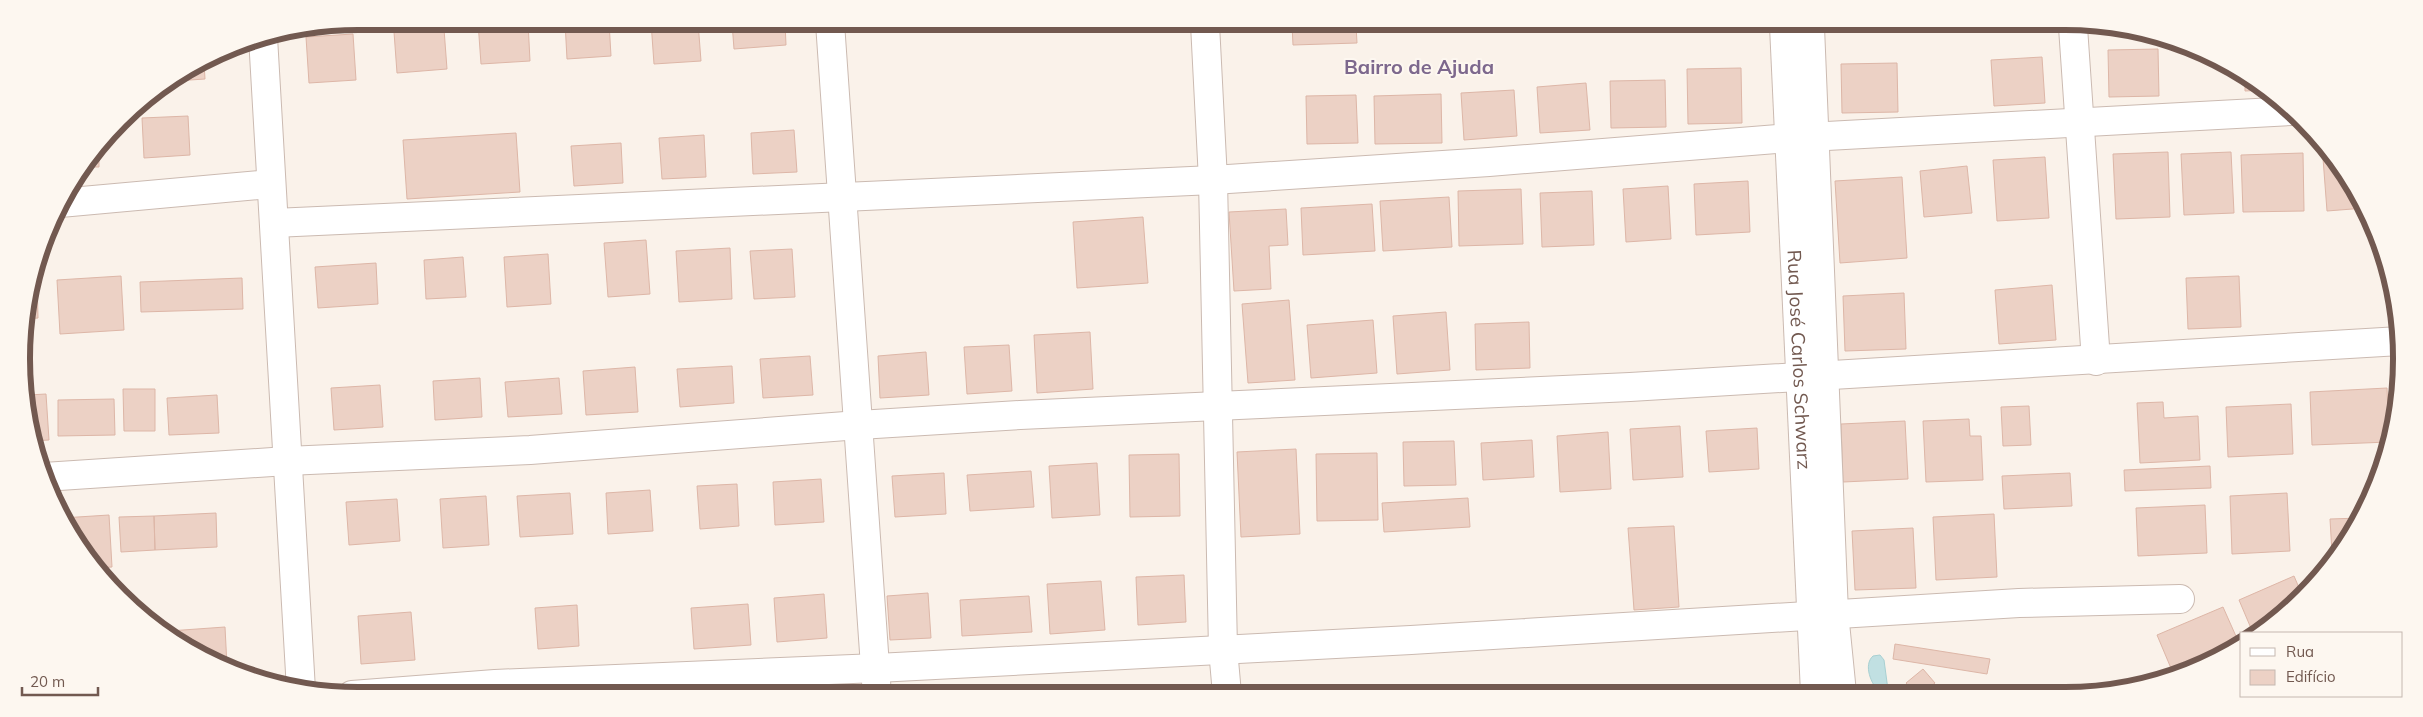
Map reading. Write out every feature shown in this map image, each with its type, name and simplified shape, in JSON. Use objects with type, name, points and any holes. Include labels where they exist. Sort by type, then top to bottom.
[{"type":"street","points":[[831,30],[844,198],[877,687]]},
{"type":"street","points":[[1204,30],[1213,180],[1223,649],[1226,687]]},
{"type":"street","name":"Rua José Carlos Schwarz","points":[[1785,30],[1802,138],[1813,376],[1822,614],[1815,687]]},
{"type":"street","name":"Rua José Carlos Schwarz","points":[[1802,138],[1810,30]]},
{"type":"street","points":[[2073,30],[2096,360]]},
{"type":"street","points":[[263,44],[270,184],[274,223],[301,682]]},
{"type":"street","points":[[274,223],[1213,180],[1489,162],[1802,138],[2080,120],[2279,111]]},
{"type":"street","points":[[70,202],[270,184]]},
{"type":"street","points":[[52,476],[287,461],[530,450],[859,425],[1218,405],[1620,387],[2392,341]]},
{"type":"street","points":[[456,687],[877,668],[1411,640],[2019,603],[2180,599]]},
{"type":"street","name":"Rua José Carlos Schwarz","points":[[1822,614],[1840,687]]},
{"type":"water","points":[[1880,655],[1884,660],[1888,687],[1876,687],[1871,680],[1868,669],[1873,656]]},
{"type":"building","points":[[444,30],[447,69],[397,73],[394,32]]},
{"type":"building","points":[[479,30],[528,30],[530,61],[481,64]]},
{"type":"building","points":[[565,30],[609,30],[611,56],[567,59]]},
{"type":"building","points":[[652,30],[699,30],[701,61],[654,64]]},
{"type":"building","points":[[733,30],[785,30],[786,45],[734,49]]},
{"type":"building","points":[[1292,30],[1356,30],[1357,43],[1293,45]]},
{"type":"building","points":[[353,34],[356,80],[309,83],[306,37]]},
{"type":"building","points":[[2158,49],[2159,96],[2109,97],[2108,50]]},
{"type":"building","points":[[2042,57],[2045,103],[1994,106],[1991,60]]},
{"type":"building","points":[[1897,63],[1898,112],[1842,113],[1841,64]]},
{"type":"building","points":[[1741,68],[1742,123],[1688,124],[1687,69]]},
{"type":"building","points":[[204,69],[205,79],[183,80]]},
{"type":"building","points":[[1665,80],[1666,127],[1611,128],[1610,81]]},
{"type":"building","points":[[1586,83],[1590,130],[1540,133],[1537,87]]},
{"type":"building","points":[[2245,84],[2254,91],[2245,91]]},
{"type":"building","points":[[1514,90],[1517,136],[1464,140],[1461,93]]},
{"type":"building","points":[[1441,94],[1442,143],[1375,144],[1374,96]]},
{"type":"building","points":[[1356,95],[1358,143],[1307,144],[1306,96]]},
{"type":"building","points":[[188,116],[190,155],[144,158],[142,118]]},
{"type":"building","points":[[794,130],[797,172],[753,174],[751,133]]},
{"type":"building","points":[[516,133],[520,192],[407,199],[403,140]]},
{"type":"building","points":[[704,135],[706,177],[662,179],[659,138]]},
{"type":"building","points":[[621,143],[623,183],[574,186],[571,146]]},
{"type":"building","points":[[2168,152],[2170,217],[2116,219],[2113,154]]},
{"type":"building","points":[[2231,152],[2234,213],[2184,215],[2181,154]]},
{"type":"building","points":[[2303,153],[2304,211],[2243,212],[2241,155]]},
{"type":"building","points":[[2323,156],[2338,176],[2357,209],[2327,211]]},
{"type":"building","points":[[2045,157],[2049,218],[1997,221],[1993,160]]},
{"type":"building","points":[[99,158],[99,167],[92,167]]},
{"type":"building","points":[[1967,166],[1972,213],[1924,217],[1920,171]]},
{"type":"building","points":[[1902,177],[1907,258],[1840,263],[1835,181]]},
{"type":"building","points":[[1748,181],[1750,232],[1696,235],[1694,184]]},
{"type":"building","points":[[1668,186],[1671,239],[1626,242],[1623,189]]},
{"type":"building","points":[[1521,189],[1523,244],[1459,246],[1458,191]]},
{"type":"building","points":[[1592,191],[1594,245],[1542,247],[1540,193]]},
{"type":"building","points":[[1449,197],[1452,247],[1383,251],[1380,201]]},
{"type":"building","points":[[1372,204],[1375,251],[1303,255],[1301,208]]},
{"type":"building","points":[[1286,209],[1288,245],[1269,246],[1271,289],[1234,291],[1229,212]]},
{"type":"building","points":[[1143,217],[1148,283],[1077,288],[1073,222]]},
{"type":"building","points":[[646,240],[650,294],[608,297],[604,243]]},
{"type":"building","points":[[730,248],[732,299],[679,302],[676,251]]},
{"type":"building","points":[[792,249],[795,297],[754,299],[750,251]]},
{"type":"building","points":[[548,254],[551,304],[507,307],[504,257]]},
{"type":"building","points":[[463,257],[466,297],[426,299],[424,260]]},
{"type":"building","points":[[376,263],[378,304],[318,308],[315,267]]},
{"type":"building","points":[[121,276],[124,330],[60,334],[57,280]]},
{"type":"building","points":[[2239,276],[2241,327],[2188,329],[2186,278]]},
{"type":"building","points":[[242,278],[243,309],[141,312],[140,282]]},
{"type":"building","points":[[2052,285],[2056,340],[1999,344],[1995,290]]},
{"type":"building","points":[[37,289],[38,318],[33,318]]},
{"type":"building","points":[[1904,293],[1906,349],[1845,351],[1843,296]]},
{"type":"building","points":[[1289,300],[1295,380],[1248,383],[1242,304]]},
{"type":"building","points":[[1446,312],[1450,370],[1397,374],[1393,316]]},
{"type":"building","points":[[1373,320],[1377,373],[1311,378],[1307,325]]},
{"type":"building","points":[[1529,322],[1530,368],[1476,370],[1475,324]]},
{"type":"building","points":[[1090,332],[1093,389],[1037,393],[1034,335]]},
{"type":"building","points":[[1009,345],[1012,391],[967,394],[964,347]]},
{"type":"building","points":[[926,352],[929,395],[880,398],[878,356]]},
{"type":"building","points":[[810,356],[813,395],[763,398],[760,359]]},
{"type":"building","points":[[732,366],[734,403],[680,407],[677,369]]},
{"type":"building","points":[[635,367],[638,412],[586,415],[583,371]]},
{"type":"building","points":[[480,378],[482,417],[435,420],[433,381]]},
{"type":"building","points":[[559,378],[562,414],[508,417],[505,382]]},
{"type":"building","points":[[380,385],[383,427],[334,430],[331,388]]},
{"type":"building","points":[[2387,388],[2388,416],[2382,442],[2312,445],[2310,392]]},
{"type":"building","points":[[123,389],[155,389],[155,431],[124,431]]},
{"type":"building","points":[[46,394],[49,440],[40,441],[32,395]]},
{"type":"building","points":[[217,395],[219,433],[169,435],[167,398]]},
{"type":"building","points":[[114,399],[115,435],[58,436],[58,400]]},
{"type":"building","points":[[2163,402],[2164,418],[2198,416],[2200,460],[2140,463],[2137,403]]},
{"type":"building","points":[[2291,404],[2293,454],[2228,457],[2226,407]]},
{"type":"building","points":[[2029,406],[2031,445],[2003,446],[2001,407]]},
{"type":"building","points":[[1969,419],[1970,436],[1981,436],[1983,480],[1926,482],[1923,421]]},
{"type":"building","points":[[1905,421],[1908,479],[1843,482],[1841,424]]},
{"type":"building","points":[[1680,426],[1683,477],[1633,480],[1630,429]]},
{"type":"building","points":[[1757,428],[1759,469],[1709,472],[1706,431]]},
{"type":"building","points":[[1608,432],[1611,489],[1560,492],[1557,436]]},
{"type":"building","points":[[1532,440],[1534,477],[1483,480],[1481,443]]},
{"type":"building","points":[[1454,441],[1456,485],[1404,486],[1403,442]]},
{"type":"building","points":[[1296,449],[1300,534],[1241,537],[1237,452]]},
{"type":"building","points":[[1377,453],[1378,520],[1317,521],[1316,454]]},
{"type":"building","points":[[1179,454],[1180,516],[1130,517],[1129,455]]},
{"type":"building","points":[[1097,463],[1100,515],[1052,518],[1049,466]]},
{"type":"building","points":[[2210,466],[2211,488],[2125,491],[2124,470]]},
{"type":"building","points":[[1031,471],[1034,507],[970,511],[967,475]]},
{"type":"building","points":[[944,473],[946,514],[895,517],[892,476]]},
{"type":"building","points":[[2070,473],[2072,506],[2004,509],[2002,476]]},
{"type":"building","points":[[821,479],[824,522],[775,525],[773,482]]},
{"type":"building","points":[[737,484],[739,526],[700,529],[697,486]]},
{"type":"building","points":[[650,490],[653,531],[608,534],[606,493]]},
{"type":"building","points":[[570,493],[573,534],[520,537],[517,496]]},
{"type":"building","points":[[2287,493],[2290,551],[2232,554],[2230,496]]},
{"type":"building","points":[[486,496],[489,545],[443,548],[440,499]]},
{"type":"building","points":[[1468,498],[1470,527],[1384,532],[1382,503]]},
{"type":"building","points":[[397,499],[400,541],[349,545],[346,502]]},
{"type":"building","points":[[2205,505],[2207,553],[2138,556],[2136,508]]},
{"type":"building","points":[[216,513],[217,547],[155,550],[154,516]]},
{"type":"building","points":[[1994,514],[1997,577],[1936,580],[1933,517]]},
{"type":"building","points":[[109,515],[112,567],[106,567],[85,541],[71,517]]},
{"type":"building","points":[[154,516],[155,550],[121,552],[119,517]]},
{"type":"building","points":[[2351,518],[2332,549],[2330,519]]},
{"type":"building","points":[[1674,526],[1679,607],[1634,610],[1628,528]]},
{"type":"building","points":[[1913,528],[1916,588],[1855,590],[1852,531]]},
{"type":"building","points":[[1184,575],[1186,622],[1138,625],[1136,577]]},
{"type":"building","points":[[2294,576],[2299,588],[2251,629],[2239,600]]},
{"type":"building","points":[[1101,581],[1105,630],[1050,634],[1047,584]]},
{"type":"building","points":[[928,593],[931,638],[890,640],[887,596]]},
{"type":"building","points":[[824,594],[827,638],[777,642],[774,598]]},
{"type":"building","points":[[1029,596],[1032,632],[962,636],[960,600]]},
{"type":"building","points":[[748,604],[751,645],[694,649],[691,608]]},
{"type":"building","points":[[577,605],[579,646],[538,649],[535,608]]},
{"type":"building","points":[[2223,607],[2237,638],[2210,653],[2171,669],[2157,635]]},
{"type":"building","points":[[411,612],[415,660],[361,664],[358,616]]},
{"type":"building","points":[[225,627],[227,659],[194,643],[174,631]]},
{"type":"building","points":[[1895,644],[1990,659],[1987,674],[1893,659]]},
{"type":"building","points":[[1923,669],[1935,683],[1930,687],[1910,687],[1906,683]]},
{"type":"district","name":"Bairro de Ajuda","points":[[1419,67]]}]
